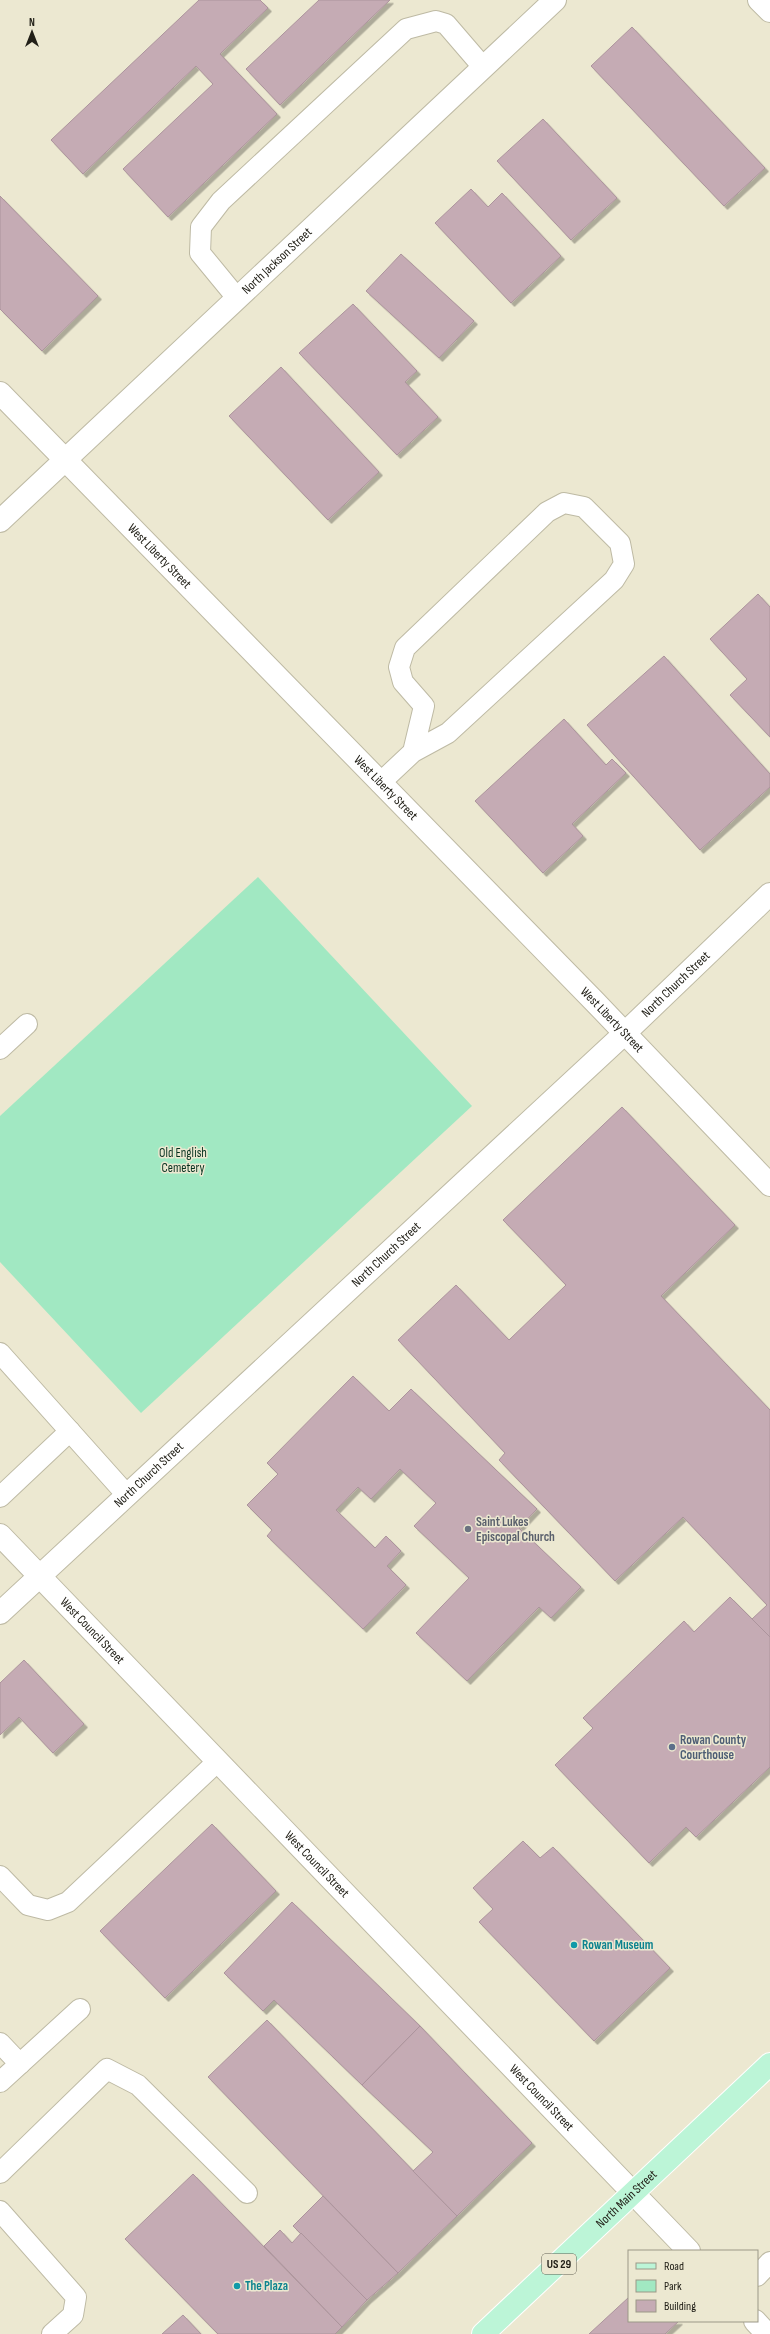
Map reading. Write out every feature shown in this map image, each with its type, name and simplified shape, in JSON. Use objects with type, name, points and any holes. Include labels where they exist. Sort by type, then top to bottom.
[{"type":"main road","name":"North Main Street","points":[[483,2334],[770,2064]]},
{"type":"street","name":"North Jackson Street","points":[[1,518],[555,0]]},
{"type":"street","points":[[759,0],[770,12]]},
{"type":"street","name":"West Liberty Street","points":[[0,393],[625,1034],[770,1185]]},
{"type":"street","name":"North Church Street","points":[[0,1613],[126,1494],[625,1034],[770,894]]},
{"type":"street","name":"West Council Street","points":[[0,1535],[688,2250]]},
{"type":"street","points":[[756,2322],[768,2334]]},
{"type":"lane","points":[[237,298],[200,253],[201,227],[227,196],[406,29],[436,21],[446,24],[483,67]]},
{"type":"lane","points":[[380,783],[413,752],[448,733],[614,580],[624,564],[620,543],[584,507],[564,503],[547,512],[405,648],[399,667],[403,682],[424,706],[413,752]]},
{"type":"lane","points":[[0,1049],[27,1024]]},
{"type":"lane","points":[[0,1353],[126,1494]]},
{"type":"lane","points":[[0,1497],[70,1431]]},
{"type":"lane","points":[[0,1876],[28,1905],[48,1910],[68,1902],[218,1761]]},
{"type":"lane","points":[[0,2082],[80,2009]]},
{"type":"lane","points":[[0,2043],[20,2064]]},
{"type":"lane","points":[[0,2173],[107,2069],[138,2084],[247,2192]]},
{"type":"lane","points":[[0,2211],[76,2297],[73,2315],[52,2334]]},
{"type":"lane","points":[[758,2275],[770,2262]]},
{"type":"green space","name":"Old English Cemetery","points":[[258,877],[472,1106],[141,1413],[0,1262],[0,1116]]},
{"type":"building","points":[[199,0],[260,0],[268,8],[220,54],[277,114],[168,217],[123,169],[213,84],[196,66],[83,174],[51,140]]},
{"type":"building","points":[[319,0],[390,0],[280,105],[246,69]]},
{"type":"building","points":[[632,27],[765,168],[724,206],[591,66]]},
{"type":"building","points":[[543,119],[617,198],[571,240],[497,161]]},
{"type":"building","points":[[471,189],[488,207],[502,193],[561,256],[511,303],[435,223]]},
{"type":"building","points":[[0,196],[98,296],[42,351],[0,309]]},
{"type":"building","points":[[401,254],[474,321],[439,358],[366,291]]},
{"type":"building","points":[[353,304],[417,371],[405,382],[438,417],[397,455],[299,353]]},
{"type":"building","points":[[281,367],[379,472],[328,520],[229,416]]},
{"type":"building","points":[[758,594],[770,607],[770,737],[730,695],[747,679],[710,639]]},
{"type":"building","points":[[664,656],[770,774],[770,787],[700,850],[587,725]]},
{"type":"building","points":[[564,719],[606,765],[612,759],[626,773],[572,824],[583,836],[543,873],[475,801]]},
{"type":"building","points":[[622,1107],[735,1225],[661,1296],[770,1410],[770,1637],[752,1619],[767,1605],[683,1517],[615,1581],[499,1460],[505,1453],[398,1340],[456,1285],[509,1340],[566,1285],[503,1220]]},
{"type":"building","name":"Saint Lukes Episcopal Church","points":[[353,1376],[389,1411],[411,1389],[537,1509],[519,1528],[581,1587],[551,1618],[539,1607],[467,1681],[416,1633],[469,1578],[414,1526],[436,1503],[400,1469],[371,1499],[358,1487],[336,1510],[375,1548],[386,1536],[401,1551],[387,1566],[406,1585],[363,1629],[267,1536],[272,1530],[247,1505],[278,1474],[267,1463]]},
{"type":"building","name":"Rowan County Courthouse","points":[[730,1597],[770,1637],[770,1767],[696,1837],[686,1827],[649,1863],[555,1765],[593,1728],[583,1718],[684,1621],[694,1632]]},
{"type":"building","points":[[24,1660],[84,1724],[53,1753],[19,1717],[0,1735],[0,1683]]},
{"type":"building","points":[[212,1824],[276,1891],[165,1998],[100,1931]]},
{"type":"building","name":"Rowan Museum","points":[[523,1841],[540,1858],[553,1847],[670,1968],[594,2041],[479,1922],[493,1909],[473,1888]]},
{"type":"building","points":[[292,1902],[420,2026],[362,2085],[274,2000],[263,2011],[224,1973]]},
{"type":"building","points":[[267,2020],[457,2216],[398,2273],[208,2077]]},
{"type":"building","points":[[420,2026],[532,2143],[457,2216],[413,2171],[433,2152],[362,2085]]},
{"type":"building","name":"The Plaza","points":[[193,2174],[342,2327],[335,2334],[218,2334],[125,2239]]},
{"type":"building","points":[[323,2196],[398,2273],[367,2300],[293,2226]]},
{"type":"building","points":[[280,2230],[292,2243],[301,2233],[367,2300],[342,2327],[264,2246]]},
{"type":"building","points":[[628,2298],[628,2322],[678,2322],[665,2334],[589,2334]]},
{"type":"building","points":[[183,2315],[201,2334],[162,2334]]},
{"type":"place","name":"Saint Lukes Episcopal Church","points":[[468,1529]]},
{"type":"place","name":"Rowan County Courthouse","points":[[672,1747]]},
{"type":"place","name":"Rowan Museum","points":[[574,1945]]},
{"type":"place","name":"The Plaza","points":[[237,2286]]}]
